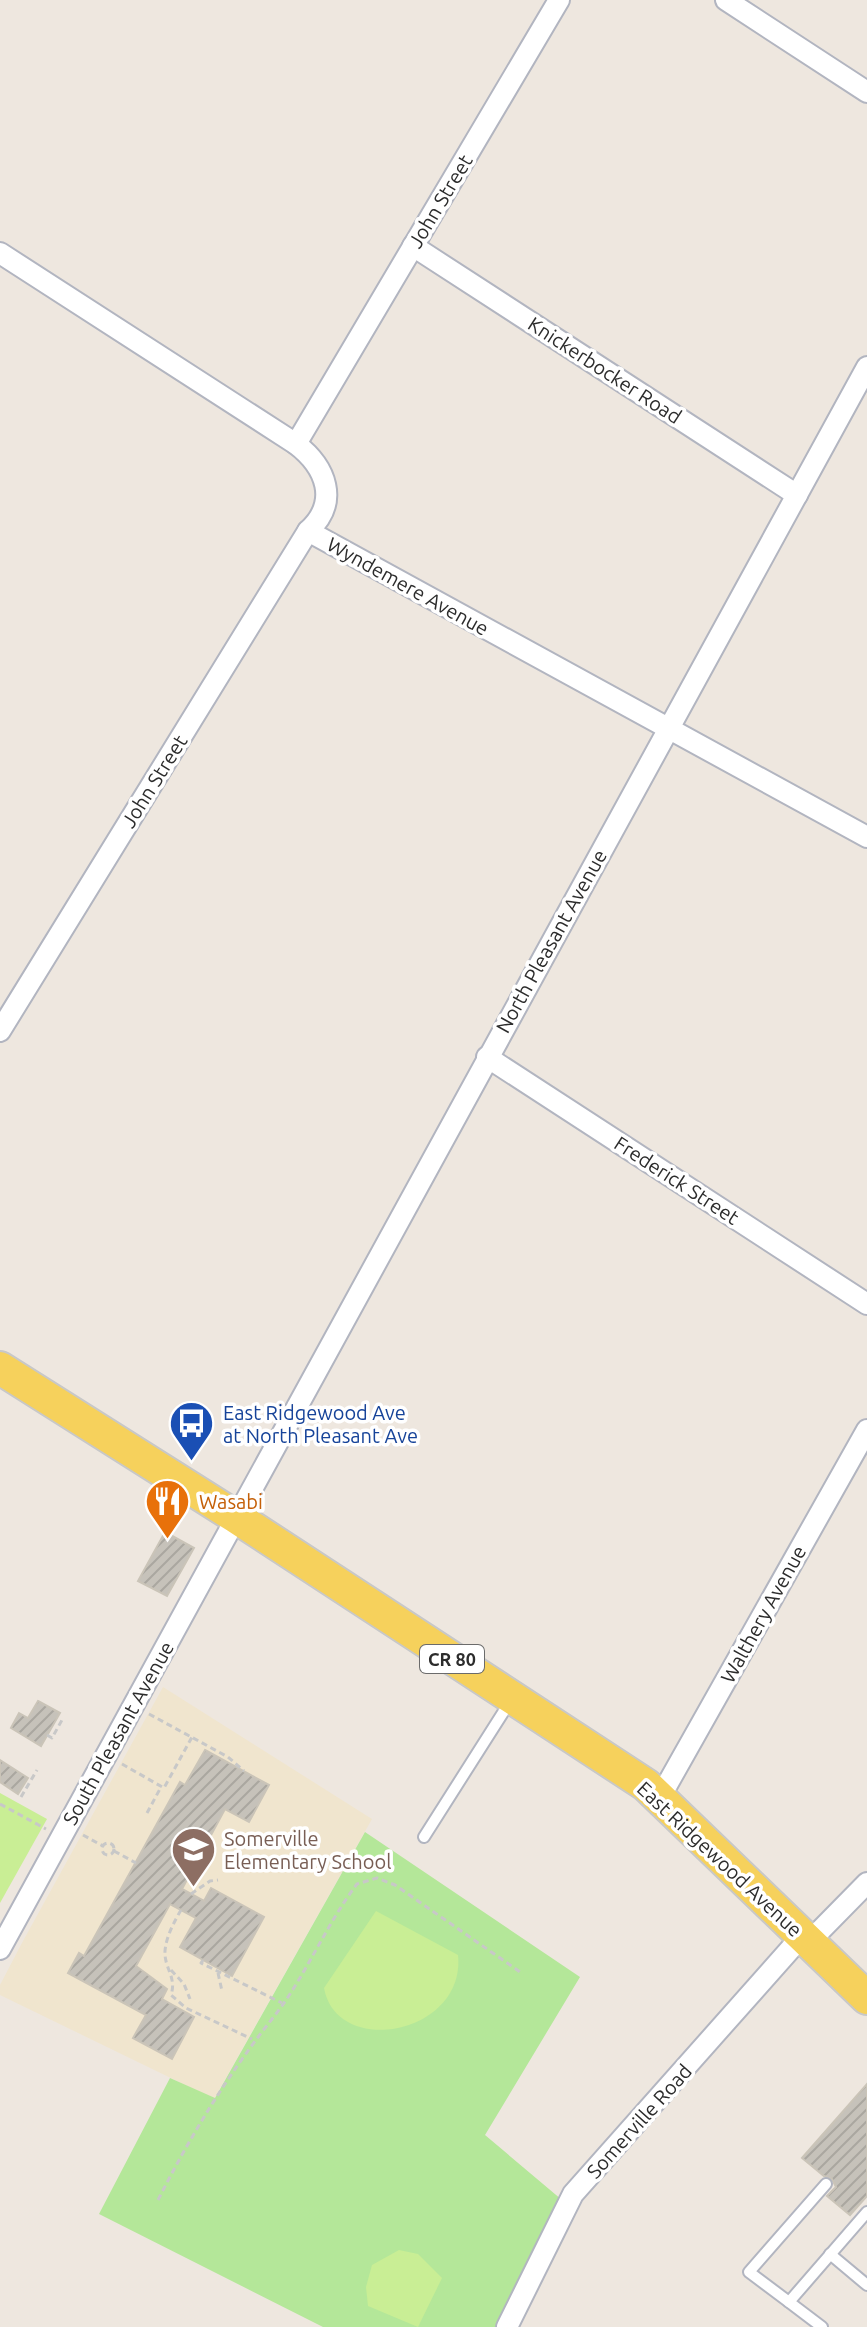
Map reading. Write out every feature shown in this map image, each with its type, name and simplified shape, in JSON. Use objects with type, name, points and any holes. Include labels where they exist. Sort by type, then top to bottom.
[{"type":"main road","name":"East Ridgewood Avenue","points":[[0,1368],[236,1517],[646,1785],[867,1998]]},
{"type":"street","name":"John Street","points":[[296,444],[559,0]]},
{"type":"street","points":[[726,0],[867,92]]},
{"type":"street","name":"Knickerbocker Road","points":[[413,246],[797,495]]},
{"type":"street","name":"Wyndemere Avenue","points":[[0,253],[313,457],[327,485],[321,515],[308,531],[867,837]]},
{"type":"street","name":"North Pleasant Avenue","points":[[236,1517],[668,728],[865,377]]},
{"type":"street","name":"John Street","points":[[0,1031],[308,531]]},
{"type":"street","name":"Frederick Street","points":[[487,1057],[867,1304]]},
{"type":"street","name":"Walthery Avenue","points":[[659,1799],[867,1430]]},
{"type":"street","name":"South Pleasant Avenue","points":[[0,1949],[236,1517]]},
{"type":"street","name":"Somerville Road","points":[[507,2327],[573,2194],[806,1939],[867,1883]]},
{"type":"lane","points":[[424,1837],[512,1698]]},
{"type":"lane","points":[[822,2327],[749,2272],[826,2184]]},
{"type":"lane","points":[[789,2302],[867,2212]]},
{"type":"lane","points":[[830,2254],[867,2285]]},
{"type":"path","points":[[149,1714],[233,1761],[244,1771]]},
{"type":"path","points":[[47,1735],[52,1738],[62,1720]]},
{"type":"path","points":[[147,1813],[192,1737]]},
{"type":"path","points":[[122,1764],[161,1787]]},
{"type":"path","points":[[21,1797],[37,1770]]},
{"type":"path","points":[[0,1804],[46,1829]]},
{"type":"path","points":[[83,1835],[103,1846]]},
{"type":"path","points":[[103,1846],[110,1843],[114,1851],[136,1863]]},
{"type":"path","points":[[103,1846],[104,1854],[114,1851]]},
{"type":"path","points":[[158,2200],[197,2124],[253,2040],[282,2003],[357,1884],[372,1878],[395,1885],[523,1974]]},
{"type":"path","points":[[191,1894],[210,1881],[218,1880]]},
{"type":"path","points":[[181,1910],[172,1923],[166,1949],[174,1999],[210,2021],[253,2040]]},
{"type":"path","points":[[203,1960],[201,1963],[218,1973],[282,2003]]},
{"type":"path","points":[[171,1970],[184,1984],[190,1999]]},
{"type":"path","points":[[218,1973],[222,1991]]},
{"type":"shaded area","name":"Somerville Elementary School","points":[[163,1687],[372,1819],[214,2099],[0,1995],[0,1985],[23,1941]]},
{"type":"green space","points":[[0,1793],[47,1819],[0,1903]]},
{"type":"green space","points":[[365,1832],[580,1977],[485,2135],[562,2200],[496,2327],[323,2327],[99,2214],[170,2078],[215,2098]]},
{"type":"green space","points":[[376,1911],[458,1955],[455,1982],[442,2003],[423,2019],[399,2028],[374,2030],[352,2024],[334,2010],[324,1988]]},
{"type":"green space","points":[[399,2250],[418,2254],[442,2278],[418,2327],[368,2306],[366,2287],[372,2265]]},
{"type":"building","points":[[165,1532],[194,1548],[167,1596],[138,1581]]},
{"type":"building","points":[[38,1701],[60,1713],[41,1746],[11,1728],[19,1713],[28,1718]]},
{"type":"building","points":[[205,1750],[269,1785],[249,1822],[225,1809],[182,1889],[204,1901],[211,1888],[264,1917],[232,1976],[180,1947],[196,1918],[170,1904],[136,1966],[167,1989],[162,1999],[194,2017],[172,2059],[133,2038],[146,2015],[68,1973],[79,1953],[84,1956],[180,1782],[185,1785]]},
{"type":"building","points":[[0,1760],[28,1778],[18,1794],[0,1782]]},
{"type":"building","points":[[867,2084],[867,2196],[850,2215],[827,2196],[836,2187],[832,2179],[802,2158]]},
{"type":"place","name":"East Ridgewood Ave at North Pleasant Ave","points":[[192,1463]]},
{"type":"place","name":"Wasabi","points":[[168,1540]]},
{"type":"place","name":"Somerville Elementary School","points":[[193,1888]]}]
